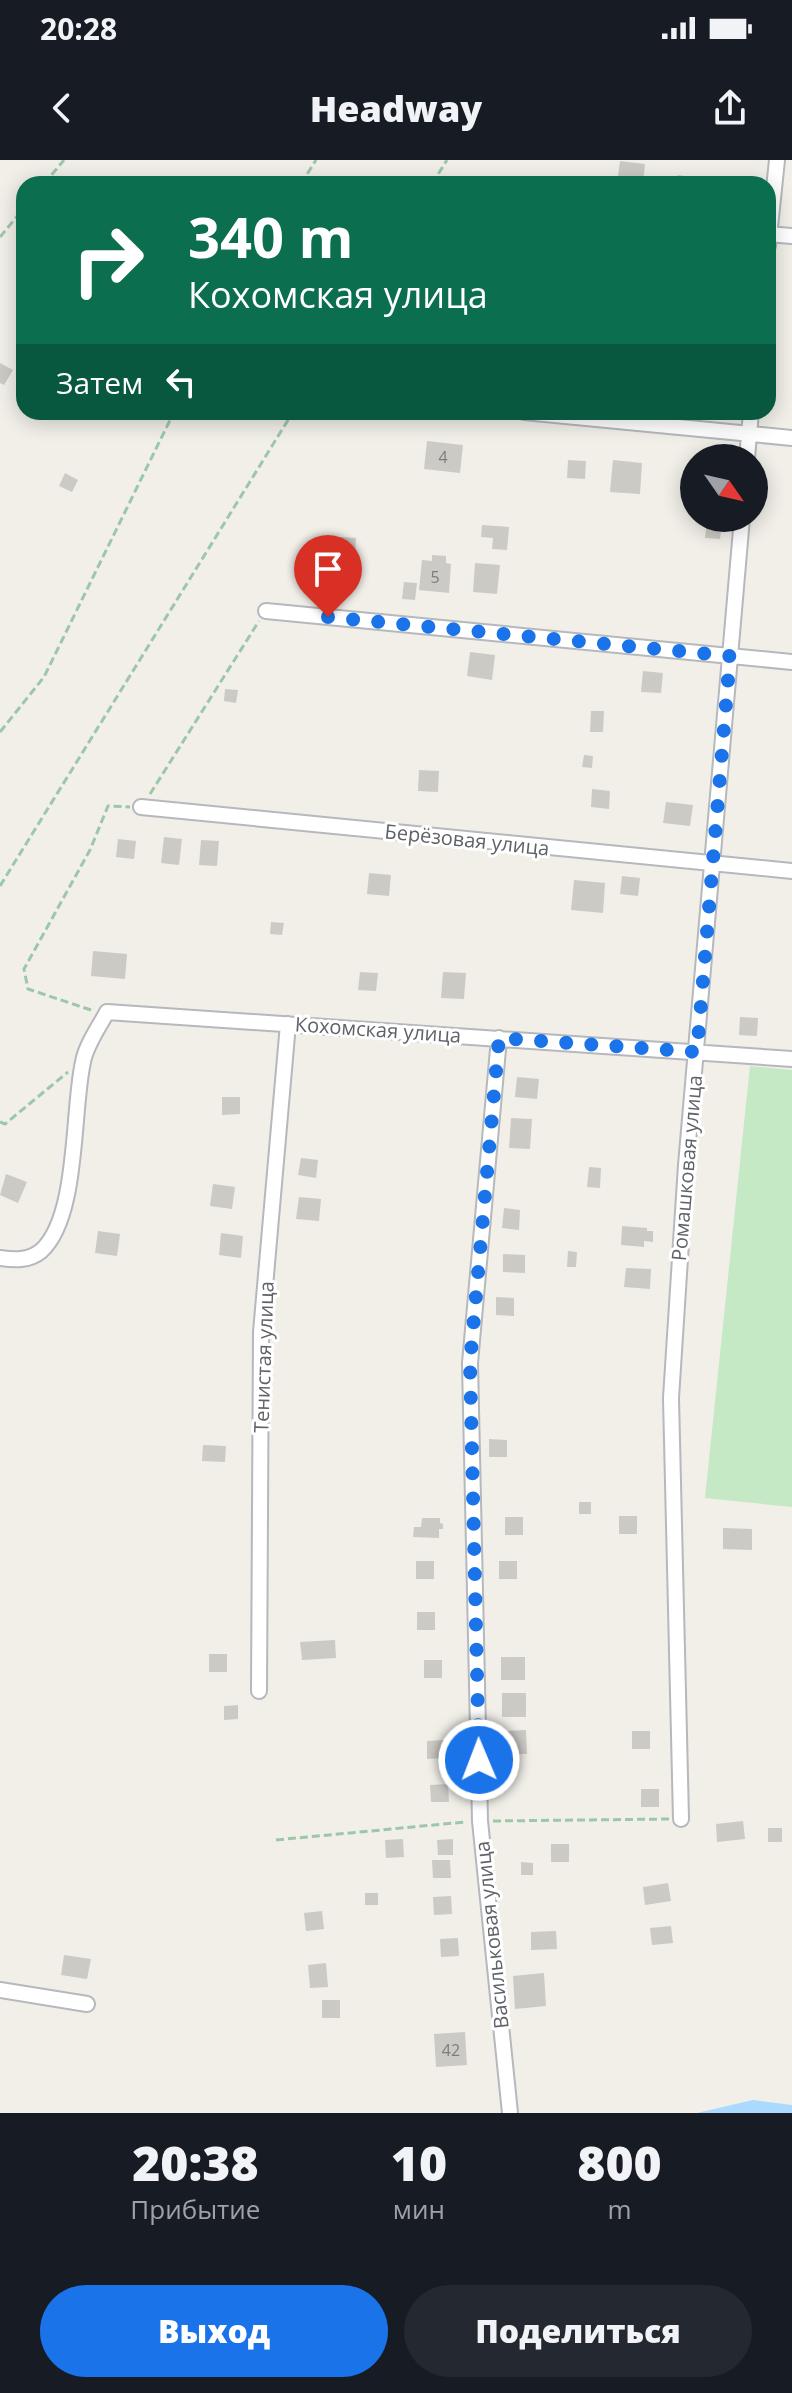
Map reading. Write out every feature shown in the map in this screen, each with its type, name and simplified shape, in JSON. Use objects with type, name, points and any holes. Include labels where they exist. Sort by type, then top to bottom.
[{"type":"street","points":[[606,420],[792,438]]},
{"type":"street","points":[[748,444],[750,420]]},
{"type":"street","name":"Ромашковая улица","points":[[681,1819],[671,1398],[686,1165],[741,532]]},
{"type":"street","points":[[266,611],[792,662]]},
{"type":"street","name":"Берёзовая улица","points":[[141,807],[792,871]]},
{"type":"street","points":[[0,1258],[20,1261],[40,1252],[54,1232],[67,1196],[83,1059],[107,1012]]},
{"type":"street","name":"Кохомская улица","points":[[107,1012],[792,1059]]},
{"type":"street","name":"Тенистая улица","points":[[259,1691],[261,1332],[288,1024]]},
{"type":"street","name":"Васильковая улица","points":[[499,1038],[470,1363],[480,1821],[510,2113]]},
{"type":"street","points":[[0,1990],[87,2004]]},
{"type":"path","points":[[51,176],[64,160]]},
{"type":"path","points":[[0,237],[16,218]]},
{"type":"path","points":[[0,732],[44,677],[170,420]]},
{"type":"path","points":[[0,886],[288,420]]},
{"type":"path","points":[[107,1012],[85,1010],[28,989],[24,969],[90,850],[108,806],[141,807],[266,611]]},
{"type":"path","points":[[0,1122],[5,1124],[83,1059]]},
{"type":"green space","points":[[750,1066],[792,1070],[792,1507],[705,1498]]},
{"type":"water","points":[[753,2100],[792,2105],[792,2113],[697,2113]]},
{"type":"building","points":[[620,161],[645,164],[644,176],[618,176]]},
{"type":"building","points":[[0,363],[13,370],[4,385],[0,383]]},
{"type":"building","points":[[427,441],[463,445],[460,473],[424,469]]},
{"type":"building","points":[[568,460],[586,461],[585,479],[567,478]]},
{"type":"building","points":[[613,460],[642,463],[640,494],[610,492]]},
{"type":"building","points":[[65,473],[78,480],[72,492],[59,486]]},
{"type":"building","points":[[482,525],[509,527],[507,550],[492,549],[493,538],[481,537]]},
{"type":"building","points":[[706,532],[721,532],[720,539],[705,538]]},
{"type":"building","points":[[341,537],[356,538],[355,555],[340,555]]},
{"type":"building","points":[[432,555],[446,556],[446,563],[451,564],[449,593],[419,590],[422,560],[432,561]]},
{"type":"building","points":[[475,563],[500,565],[497,594],[473,592]]},
{"type":"building","points":[[404,582],[417,583],[415,600],[402,599]]},
{"type":"building","points":[[470,652],[495,655],[492,680],[467,676]]},
{"type":"building","points":[[643,671],[663,673],[661,693],[641,692]]},
{"type":"building","points":[[225,689],[238,690],[236,703],[224,701]]},
{"type":"building","points":[[591,711],[604,711],[603,732],[590,732]]},
{"type":"building","points":[[584,755],[593,756],[592,768],[582,767]]},
{"type":"building","points":[[419,770],[439,771],[438,792],[418,791]]},
{"type":"building","points":[[592,789],[610,791],[609,809],[591,807]]},
{"type":"building","points":[[666,802],[693,805],[690,826],[663,823]]},
{"type":"building","points":[[164,837],[182,839],[179,865],[161,863]]},
{"type":"building","points":[[118,839],[136,841],[134,859],[116,857]]},
{"type":"building","points":[[201,840],[219,841],[217,866],[199,865]]},
{"type":"building","points":[[369,873],[391,875],[389,896],[367,894]]},
{"type":"building","points":[[622,876],[640,878],[638,896],[620,894]]},
{"type":"building","points":[[574,880],[605,883],[603,913],[571,910]]},
{"type":"building","points":[[271,922],[284,923],[282,935],[270,934]]},
{"type":"building","points":[[93,951],[127,954],[125,979],[91,976]]},
{"type":"building","points":[[360,972],[378,973],[376,991],[358,990]]},
{"type":"building","points":[[443,972],[466,973],[464,999],[441,998]]},
{"type":"building","points":[[740,1017],[758,1018],[757,1036],[739,1035]]},
{"type":"building","points":[[517,1077],[539,1079],[537,1099],[515,1097]]},
{"type":"building","points":[[222,1097],[240,1097],[240,1114],[222,1115]]},
{"type":"building","points":[[511,1118],[532,1119],[530,1149],[509,1148]]},
{"type":"building","points":[[301,1158],[318,1160],[316,1178],[298,1175]]},
{"type":"building","points":[[589,1167],[601,1168],[600,1188],[587,1187]]},
{"type":"building","points":[[6,1174],[27,1182],[18,1203],[0,1195]]},
{"type":"building","points":[[213,1184],[235,1187],[232,1209],[210,1206]]},
{"type":"building","points":[[299,1197],[321,1199],[319,1221],[296,1219]]},
{"type":"building","points":[[504,1208],[520,1210],[519,1230],[502,1228]]},
{"type":"building","points":[[622,1226],[653,1231],[653,1242],[644,1241],[644,1247],[621,1245]]},
{"type":"building","points":[[98,1231],[120,1234],[117,1256],[95,1253]]},
{"type":"building","points":[[221,1233],[243,1236],[241,1258],[219,1255]]},
{"type":"building","points":[[568,1251],[577,1252],[576,1267],[567,1267]]},
{"type":"building","points":[[503,1254],[525,1255],[525,1273],[503,1272]]},
{"type":"building","points":[[626,1268],[651,1269],[650,1289],[624,1287]]},
{"type":"building","points":[[496,1297],[514,1298],[514,1316],[496,1315]]},
{"type":"building","points":[[489,1439],[507,1440],[507,1457],[489,1457]]},
{"type":"building","points":[[203,1445],[226,1446],[225,1462],[202,1461]]},
{"type":"building","points":[[579,1502],[591,1502],[591,1514],[579,1514]]},
{"type":"building","points":[[619,1516],[637,1516],[637,1534],[619,1534]]},
{"type":"building","points":[[505,1517],[523,1517],[523,1535],[505,1535]]},
{"type":"building","points":[[422,1518],[440,1518],[443,1529],[439,1529],[439,1538],[413,1537],[414,1527],[421,1527]]},
{"type":"building","points":[[723,1528],[752,1529],[752,1550],[723,1549]]},
{"type":"building","points":[[416,1561],[434,1561],[434,1579],[416,1579]]},
{"type":"building","points":[[499,1561],[517,1561],[517,1579],[499,1579]]},
{"type":"building","points":[[417,1612],[435,1612],[435,1630],[417,1630]]},
{"type":"building","points":[[335,1640],[336,1658],[302,1660],[300,1642]]},
{"type":"building","points":[[209,1654],[227,1654],[227,1672],[209,1672]]},
{"type":"building","points":[[501,1657],[525,1657],[525,1680],[501,1680]]},
{"type":"building","points":[[424,1660],[442,1660],[442,1678],[424,1678]]},
{"type":"building","points":[[502,1693],[526,1693],[526,1717],[502,1717]]},
{"type":"building","points":[[238,1705],[238,1719],[224,1720],[224,1706]]},
{"type":"building","points":[[526,1730],[527,1754],[503,1754],[502,1731]]},
{"type":"building","points":[[632,1731],[650,1731],[650,1749],[632,1749]]},
{"type":"building","points":[[445,1740],[445,1758],[427,1759],[427,1741]]},
{"type":"building","points":[[448,1784],[449,1802],[431,1802],[430,1785]]},
{"type":"building","points":[[641,1789],[659,1789],[659,1807],[641,1807]]},
{"type":"building","points":[[743,1821],[745,1839],[717,1842],[716,1824]]},
{"type":"building","points":[[768,1828],[782,1828],[782,1842],[768,1842]]},
{"type":"building","points":[[403,1839],[404,1857],[386,1858],[385,1840]]},
{"type":"building","points":[[453,1839],[453,1855],[438,1855],[437,1840]]},
{"type":"building","points":[[551,1844],[569,1844],[569,1862],[551,1862]]},
{"type":"building","points":[[432,1860],[450,1860],[451,1878],[433,1878]]},
{"type":"building","points":[[521,1862],[533,1863],[533,1875],[521,1875]]},
{"type":"building","points":[[668,1883],[671,1901],[645,1905],[643,1887]]},
{"type":"building","points":[[365,1893],[378,1893],[378,1905],[365,1905]]},
{"type":"building","points":[[451,1896],[452,1914],[434,1915],[433,1897]]},
{"type":"building","points":[[322,1911],[324,1929],[306,1931],[304,1913]]},
{"type":"building","points":[[671,1926],[673,1943],[652,1945],[650,1928]]},
{"type":"building","points":[[556,1931],[557,1949],[531,1950],[531,1932]]},
{"type":"building","points":[[458,1938],[459,1956],[441,1957],[440,1939]]},
{"type":"building","points":[[64,1955],[91,1959],[87,1979],[61,1975]]},
{"type":"building","points":[[326,1963],[328,1987],[310,1988],[308,1965]]},
{"type":"building","points":[[544,1973],[546,2006],[515,2009],[513,1976]]},
{"type":"building","points":[[322,2000],[340,2000],[340,2018],[322,2018]]},
{"type":"building","points":[[465,2032],[467,2065],[436,2067],[434,2034]]},
{"type":"route","points":[[328,617],[730,656],[697,1052],[499,1038],[470,1363],[479,1760]]}]
